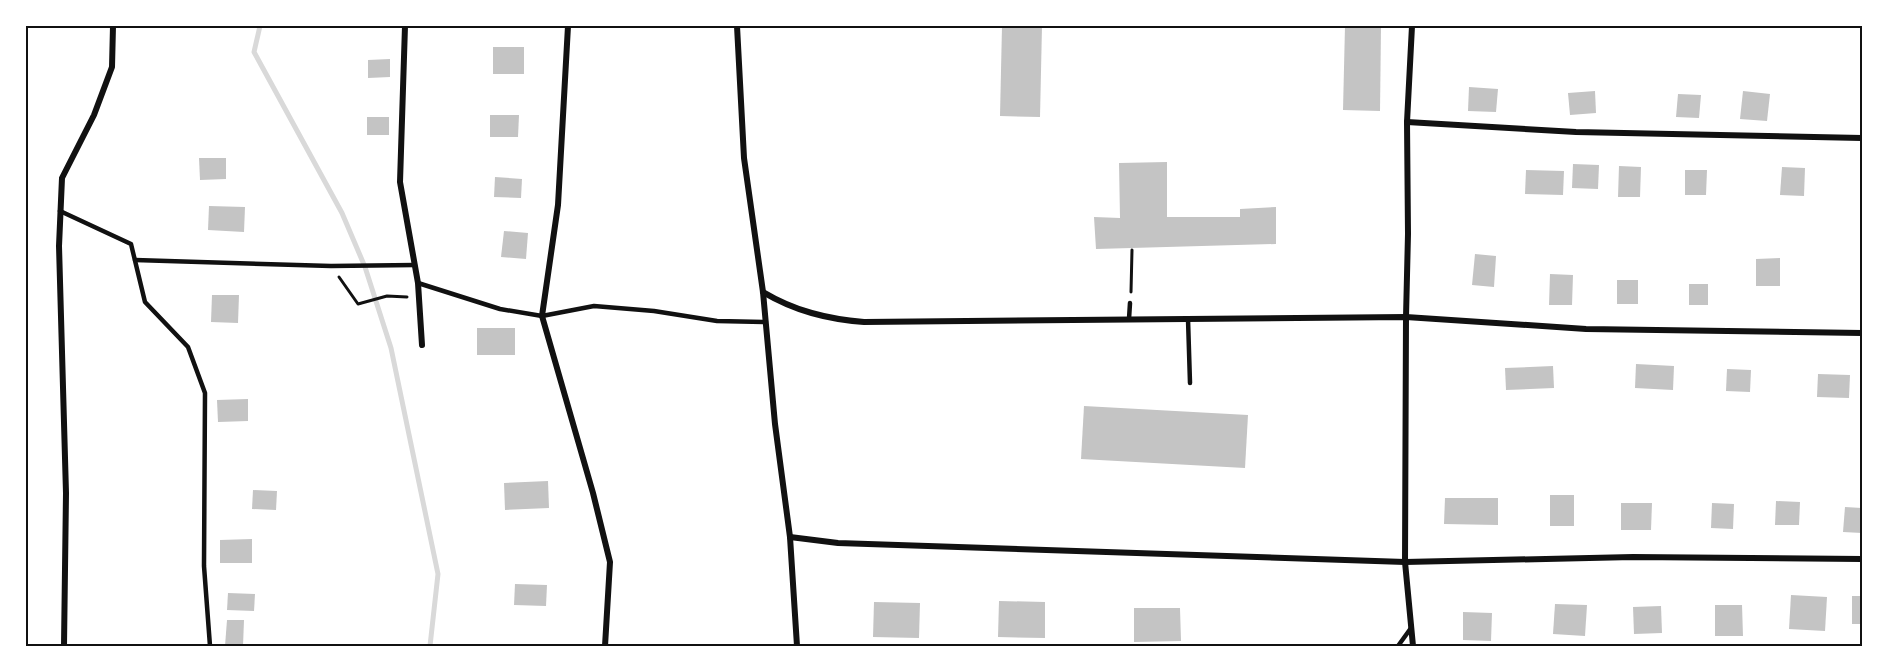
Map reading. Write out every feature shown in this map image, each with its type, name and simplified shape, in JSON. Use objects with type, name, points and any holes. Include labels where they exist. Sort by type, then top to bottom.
[{"type":"street","points":[[64,646],[66,493],[59,246],[62,178],[94,115],[112,67],[113,26]]},
{"type":"street","points":[[405,26],[400,182],[418,283],[422,345]]},
{"type":"street","points":[[568,26],[558,205],[542,316],[593,493],[610,562],[605,646]]},
{"type":"street","points":[[737,26],[744,158],[763,292],[775,424],[790,537],[797,646]]},
{"type":"street","points":[[1412,26],[1407,122],[1405,562],[1413,646]]},
{"type":"street","points":[[1407,122],[1576,132],[1863,138]]},
{"type":"street","points":[[763,292],[802,311],[833,319],[853,321],[1406,317],[1586,328],[1863,333]]},
{"type":"street","points":[[790,537],[838,543],[1405,562],[1633,557],[1863,559]]},
{"type":"lane","points":[[60,211],[131,244],[145,302],[188,347],[204,393],[204,566],[210,646]]},
{"type":"lane","points":[[135,260],[414,266]]},
{"type":"lane","points":[[418,283],[500,309],[542,316],[594,306],[654,311],[717,321],[766,322]]},
{"type":"lane","points":[[1129,319],[1130,303]]},
{"type":"lane","points":[[1188,319],[1190,383]]},
{"type":"lane","points":[[1398,646],[1411,628]]},
{"type":"path","points":[[1130,303],[1132,250]]},
{"type":"path","points":[[331,266],[358,304],[387,296],[419,297]]},
{"type":"building","points":[[1002,26],[1042,26],[1040,117],[1000,116]]},
{"type":"building","points":[[1345,26],[1381,26],[1380,111],[1343,110]]},
{"type":"building","points":[[493,47],[524,47],[524,74],[493,74]]},
{"type":"building","points":[[390,59],[390,77],[368,78],[368,60]]},
{"type":"building","points":[[1469,87],[1498,89],[1496,112],[1468,111]]},
{"type":"building","points":[[1595,91],[1596,113],[1570,115],[1568,93]]},
{"type":"building","points":[[1743,91],[1770,94],[1767,121],[1740,119]]},
{"type":"building","points":[[1678,94],[1701,95],[1699,118],[1676,117]]},
{"type":"building","points":[[490,115],[519,115],[518,137],[490,137]]},
{"type":"building","points":[[367,117],[389,117],[389,135],[367,135]]},
{"type":"building","points":[[199,158],[226,158],[226,179],[200,180]]},
{"type":"building","points":[[1167,162],[1167,217],[1240,217],[1240,209],[1276,207],[1276,244],[1096,249],[1094,217],[1120,218],[1119,163]]},
{"type":"building","points":[[1573,164],[1599,165],[1598,189],[1572,188]]},
{"type":"building","points":[[1619,166],[1641,167],[1640,197],[1618,197]]},
{"type":"building","points":[[1782,167],[1805,168],[1804,196],[1780,195]]},
{"type":"building","points":[[1526,170],[1564,171],[1563,195],[1525,194]]},
{"type":"building","points":[[1685,170],[1707,170],[1706,195],[1685,195]]},
{"type":"building","points":[[495,177],[522,179],[521,198],[494,197]]},
{"type":"building","points":[[209,206],[245,207],[244,232],[208,230]]},
{"type":"building","points":[[504,231],[528,233],[526,259],[501,257]]},
{"type":"building","points":[[1475,254],[1496,256],[1494,287],[1472,285]]},
{"type":"building","points":[[1780,258],[1780,286],[1756,286],[1756,259]]},
{"type":"building","points":[[1550,274],[1573,275],[1572,305],[1549,305]]},
{"type":"building","points":[[1617,280],[1638,280],[1638,304],[1617,304]]},
{"type":"building","points":[[1689,284],[1708,284],[1708,305],[1689,305]]},
{"type":"building","points":[[212,295],[239,295],[238,323],[211,322]]},
{"type":"building","points":[[477,328],[515,328],[515,355],[477,355]]},
{"type":"building","points":[[1636,364],[1674,366],[1673,390],[1635,388]]},
{"type":"building","points":[[1553,366],[1554,388],[1506,390],[1505,368]]},
{"type":"building","points":[[1727,369],[1751,370],[1750,392],[1726,391]]},
{"type":"building","points":[[1818,374],[1850,375],[1849,398],[1817,397]]},
{"type":"building","points":[[248,399],[248,421],[218,422],[217,400]]},
{"type":"building","points":[[1084,406],[1248,415],[1245,468],[1081,459]]},
{"type":"building","points":[[548,481],[549,508],[505,510],[504,483]]},
{"type":"building","points":[[253,490],[277,491],[276,510],[252,509]]},
{"type":"building","points":[[1550,495],[1574,495],[1574,526],[1550,526]]},
{"type":"building","points":[[1445,498],[1498,498],[1498,525],[1444,524]]},
{"type":"building","points":[[1776,501],[1800,502],[1799,525],[1775,525]]},
{"type":"building","points":[[1621,503],[1652,503],[1651,530],[1621,530]]},
{"type":"building","points":[[1712,503],[1734,504],[1733,529],[1711,528]]},
{"type":"building","points":[[1845,507],[1862,508],[1862,533],[1843,532]]},
{"type":"building","points":[[252,539],[252,563],[220,563],[220,540]]},
{"type":"building","points":[[515,584],[547,585],[546,606],[514,605]]},
{"type":"building","points":[[228,593],[255,594],[254,611],[227,610]]},
{"type":"building","points":[[1791,595],[1827,597],[1825,631],[1789,629]]},
{"type":"building","points":[[1852,596],[1862,596],[1862,624],[1852,624]]},
{"type":"building","points":[[999,601],[1045,602],[1045,638],[998,637]]},
{"type":"building","points":[[874,602],[920,603],[919,638],[873,637]]},
{"type":"building","points":[[1555,604],[1587,605],[1585,636],[1553,634]]},
{"type":"building","points":[[1715,605],[1742,605],[1743,636],[1715,636]]},
{"type":"building","points":[[1661,606],[1662,633],[1634,634],[1633,607]]},
{"type":"building","points":[[1134,608],[1180,608],[1181,641],[1134,642]]},
{"type":"building","points":[[1463,612],[1492,613],[1491,641],[1463,640]]},
{"type":"building","points":[[227,620],[244,620],[243,646],[225,646]]},
{"type":"waterway","points":[[260,26],[254,52],[342,213],[365,267],[391,348],[438,574],[430,646]]}]
